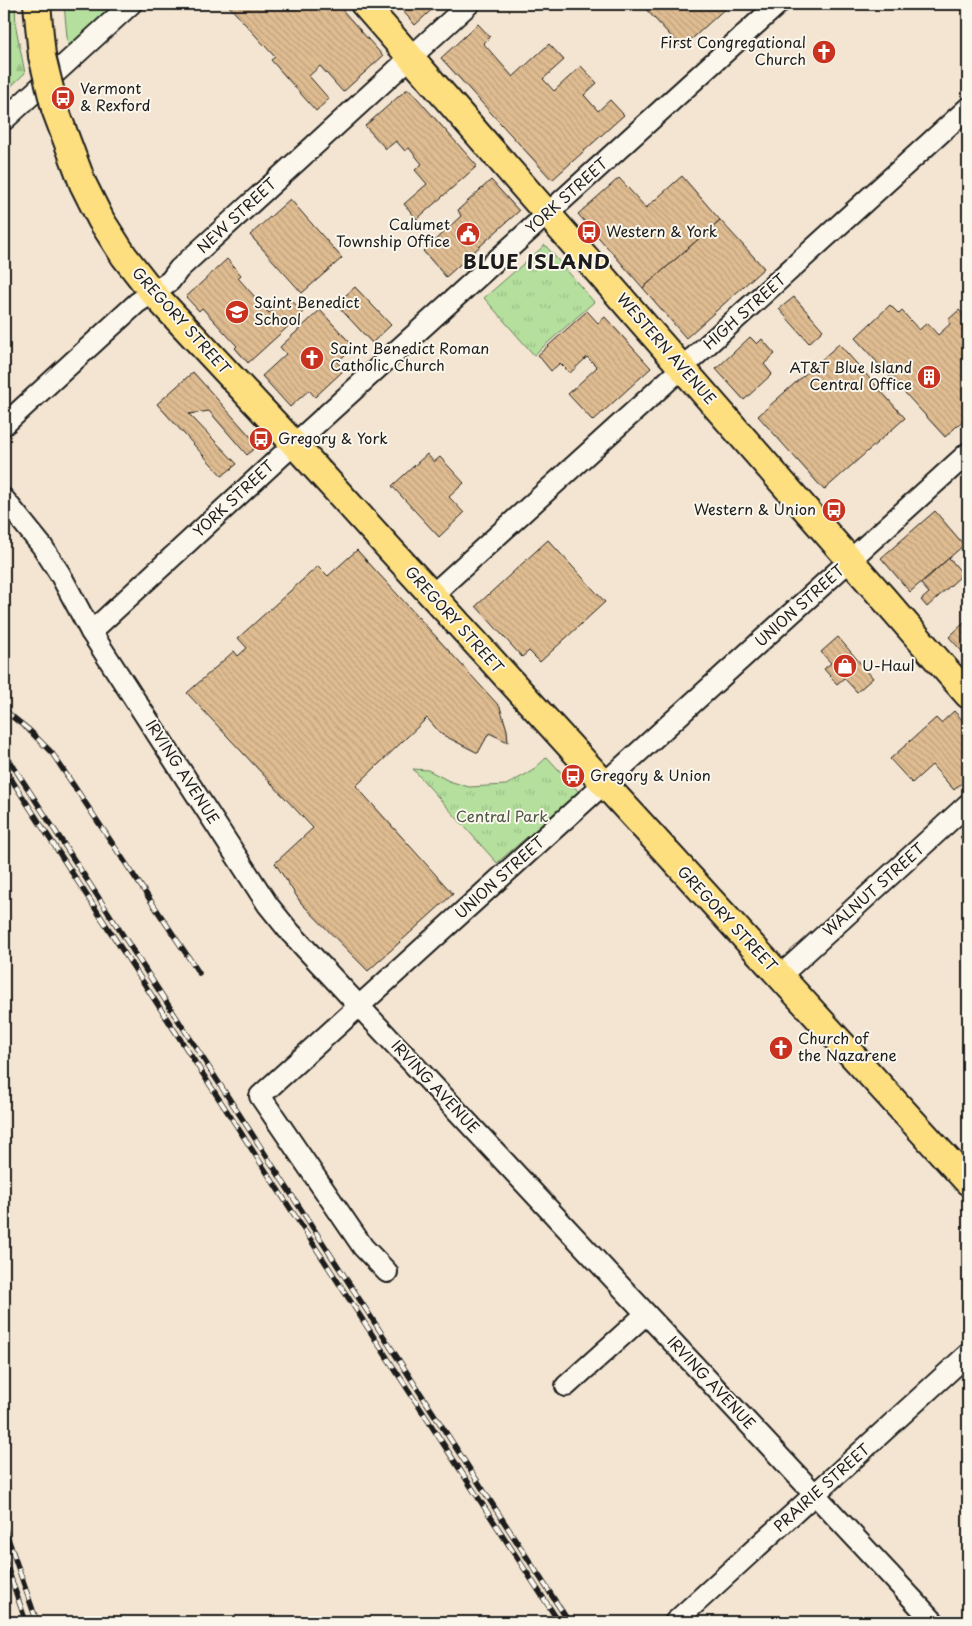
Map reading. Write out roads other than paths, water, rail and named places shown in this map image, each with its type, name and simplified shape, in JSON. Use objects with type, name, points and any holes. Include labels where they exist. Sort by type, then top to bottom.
[{"type":"main road","name":"GREGORY STREET","points":[[37,4],[42,56],[55,110],[83,184],[101,220],[124,256],[152,292],[294,444],[968,1182]]},
{"type":"main road","name":"WESTERN AVENUE","points":[[364,4],[968,695]]},
{"type":"street","points":[[4,120],[131,4]]},
{"type":"street","name":"NEW STREET","points":[[4,425],[137,303],[170,281],[179,269],[469,4]]},
{"type":"street","name":"YORK STREET","points":[[91,632],[294,444],[778,4]]},
{"type":"street","name":"HIGH STREET","points":[[431,596],[968,108]]},
{"type":"street","name":"UNION STREET","points":[[387,1272],[362,1248],[260,1096],[968,453]]},
{"type":"street","name":"IRVING AVENUE","points":[[4,499],[42,546],[60,574],[91,632],[268,905],[289,931],[934,1622]]},
{"type":"street","name":"WALNUT STREET","points":[[780,976],[968,804]]},
{"type":"street","points":[[566,1386],[646,1314]]},
{"type":"street","name":"PRAIRIE STREET","points":[[675,1622],[968,1354]]},
{"type":"railway","points":[[4,710],[29,730],[52,753],[199,973]]},
{"type":"railway","points":[[4,752],[569,1622]]},
{"type":"railway","points":[[4,768],[559,1622]]},
{"type":"railway","points":[[4,1527],[37,1622]]},
{"type":"railway","points":[[4,1558],[26,1622]]},
{"type":"place","name":"First Congregational Church","points":[[824,52]]},
{"type":"place","name":"Vermont & Rexford","points":[[63,98]]},
{"type":"place","name":"Western & York","points":[[589,232]]},
{"type":"place","name":"Calumet Township Office","points":[[468,234]]},
{"type":"place","name":"Saint Benedict School","points":[[237,312]]},
{"type":"place","name":"Saint Benedict Roman Catholic Church","points":[[312,358]]},
{"type":"place","name":"AT&T Blue Island Central Office","points":[[929,377]]},
{"type":"place","name":"Gregory & York","points":[[261,439]]},
{"type":"place","name":"Western & Union","points":[[834,510]]},
{"type":"place","name":"U-Haul","points":[[845,666]]},
{"type":"place","name":"Gregory & Union","points":[[573,776]]},
{"type":"place","name":"Church of the Nazarene","points":[[781,1048]]},
{"type":"district","name":"BLUE ISLAND","points":[[537,262]]},
{"type":"park label","name":"Central Park","points":[[502,817]]}]
